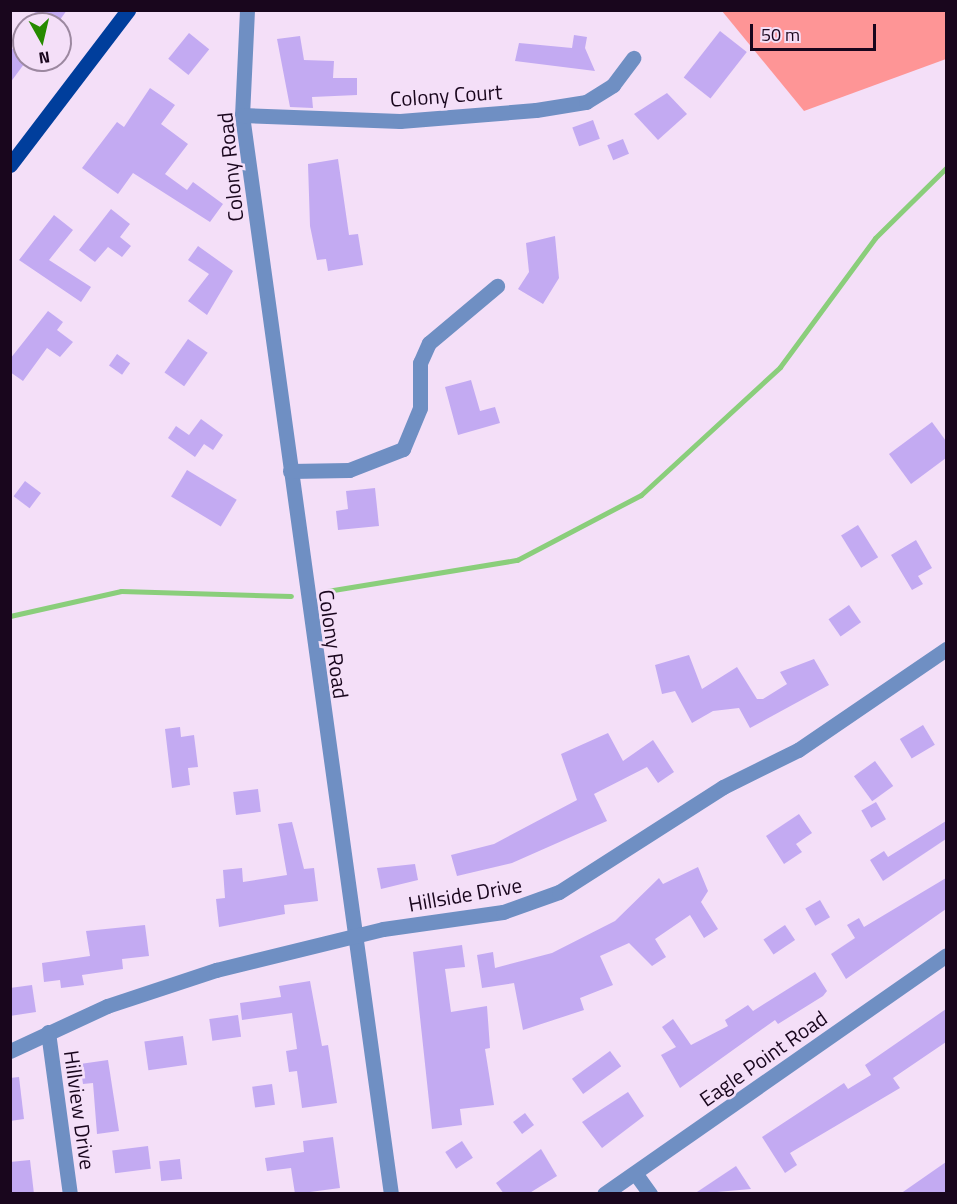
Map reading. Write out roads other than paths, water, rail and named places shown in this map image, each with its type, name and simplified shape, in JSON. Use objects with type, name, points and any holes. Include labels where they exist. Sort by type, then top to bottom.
[{"type":"main road","points":[[120,25],[128,10]]},
{"type":"main road","points":[[10,165],[120,25],[135,10]]},
{"type":"street","name":"Colony Road","points":[[238,10],[234,48],[245,99]]},
{"type":"street","name":"Colony Road","points":[[247,10],[245,99],[242,115],[391,1194]]},
{"type":"street","name":"Colony Court","points":[[242,115],[400,121],[536,110],[586,102],[613,85],[633,58]]},
{"type":"street","points":[[290,471],[349,470],[403,448],[420,408],[420,363],[429,343],[497,286]]},
{"type":"street","name":"Hillside Drive","points":[[10,1051],[48,1032],[155,988],[354,935],[503,912],[559,892],[723,787],[798,750],[946,649]]},
{"type":"street","name":"Eagle Point Road","points":[[603,1194],[946,955]]},
{"type":"street","name":"Hillview Drive","points":[[48,1032],[70,1194]]},
{"type":"street","points":[[635,1173],[650,1194]]},
{"type":"waterway","points":[[321,592],[517,560],[641,495],[780,367],[875,238],[946,168]]},
{"type":"waterway","points":[[10,616],[121,591],[291,596]]}]
